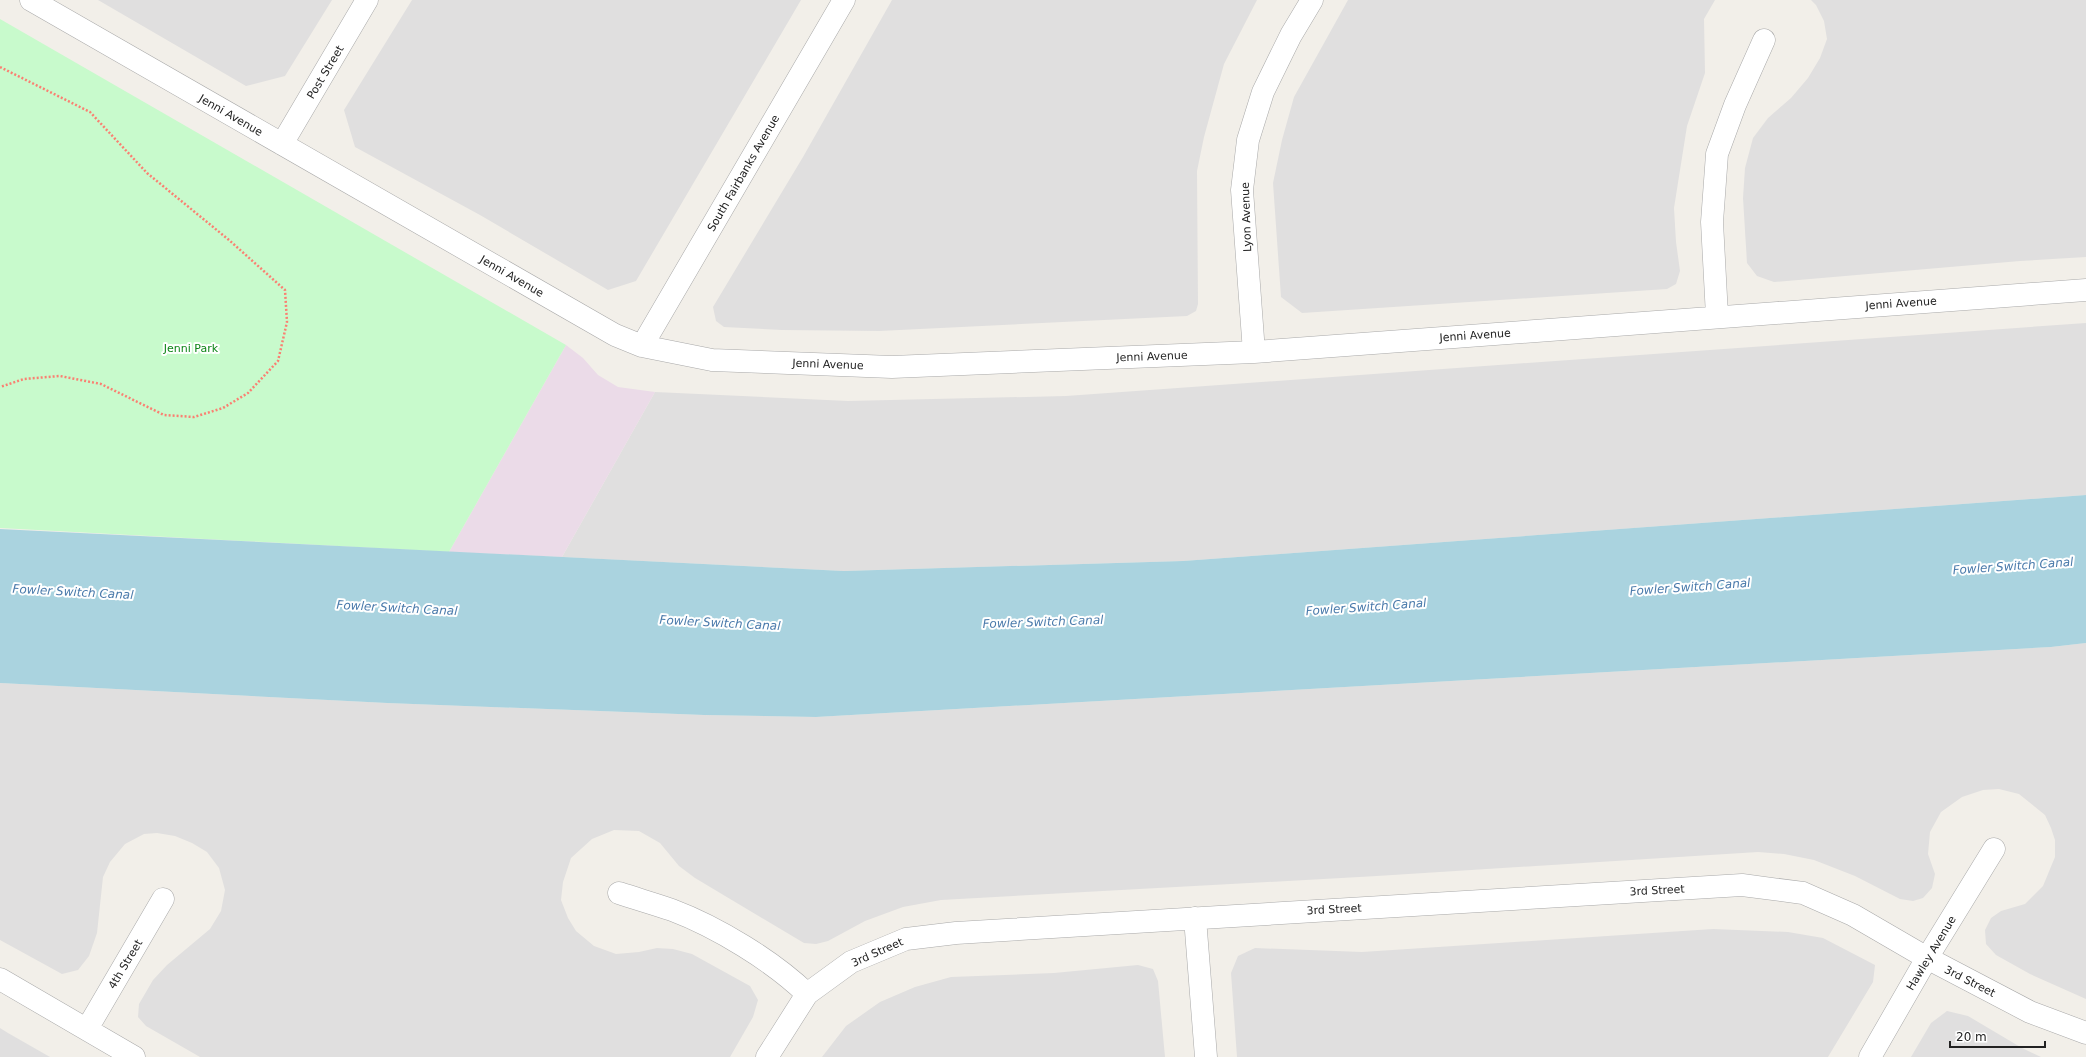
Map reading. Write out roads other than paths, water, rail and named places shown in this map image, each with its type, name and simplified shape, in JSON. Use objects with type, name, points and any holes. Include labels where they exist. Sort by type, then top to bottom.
[{"type":"street","name":"Jenni Avenue","points":[[31,0],[614,335],[642,346],[712,360],[892,367],[1254,352],[1717,316],[2086,290]]},
{"type":"street","name":"Post Street","points":[[282,144],[368,0]]},
{"type":"street","name":"South Fairbanks Avenue","points":[[642,346],[844,0]]},
{"type":"street","name":"Lyon Avenue","points":[[1254,352],[1242,190],[1248,140],[1263,92],[1291,35],[1312,0]]},
{"type":"street","points":[[1717,316],[1712,222],[1717,154],[1735,105],[1764,40]]},
{"type":"street","name":"Hawley Avenue","points":[[1870,1057],[1927,958],[1994,849]]},
{"type":"street","name":"3rd Street","points":[[808,994],[851,962],[906,939],[956,933],[1742,884],[1803,893],[1853,915],[1927,958],[2030,1012],[2086,1033]]},
{"type":"street","points":[[619,893],[673,910],[700,923],[768,961],[808,994],[767,1057]]},
{"type":"street","name":"4th Street","points":[[87,1029],[164,900]]},
{"type":"street","points":[[1195,918],[1206,1057]]},
{"type":"street","points":[[0,979],[134,1057]]},
{"type":"water","name":"Fowler Switch Canal","points":[[2086,495],[2086,643],[2051,647],[816,717],[704,715],[387,703],[0,683],[0,529],[844,571],[1183,561]]},
{"type":"park label","name":"Jenni Park","points":[[191,348]]}]
